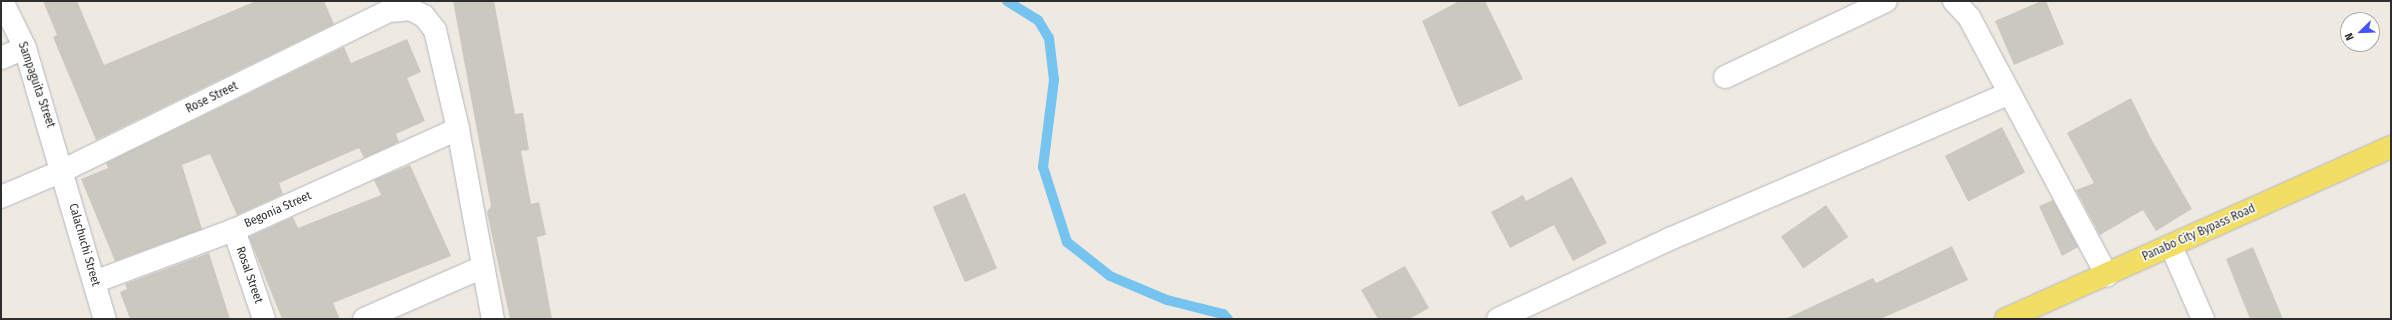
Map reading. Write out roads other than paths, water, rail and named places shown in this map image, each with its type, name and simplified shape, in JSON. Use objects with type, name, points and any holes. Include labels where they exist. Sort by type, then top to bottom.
[{"type":"main road","name":"Panabo City Bypass Road","points":[[2006,319],[2391,147]]},
{"type":"street","name":"Sampaguita Street","points":[[2,1],[25,48],[62,171]]},
{"type":"street","points":[[1724,77],[1886,1]]},
{"type":"street","points":[[1954,1],[1969,17],[2008,94],[2107,275]]},
{"type":"street","name":"Rose Street","points":[[1,197],[62,171],[389,11],[410,9],[424,16],[435,30],[458,129]]},
{"type":"street","points":[[1,58],[25,48]]},
{"type":"street","points":[[1498,319],[1672,238],[2008,94]]},
{"type":"street","points":[[458,129],[492,319]]},
{"type":"street","name":"Begonia Street","points":[[94,282],[234,230],[458,129]]},
{"type":"street","name":"Calachuchi Street","points":[[62,171],[105,319]]},
{"type":"street","name":"Rosal Street","points":[[234,230],[264,319]]},
{"type":"street","points":[[2171,246],[2203,319]]},
{"type":"street","points":[[364,319],[483,267]]},
{"type":"waterway","points":[[1007,1],[1038,20],[1049,38],[1054,80],[1043,167],[1067,242],[1110,276],[1167,300],[1223,314],[1228,319]]}]
